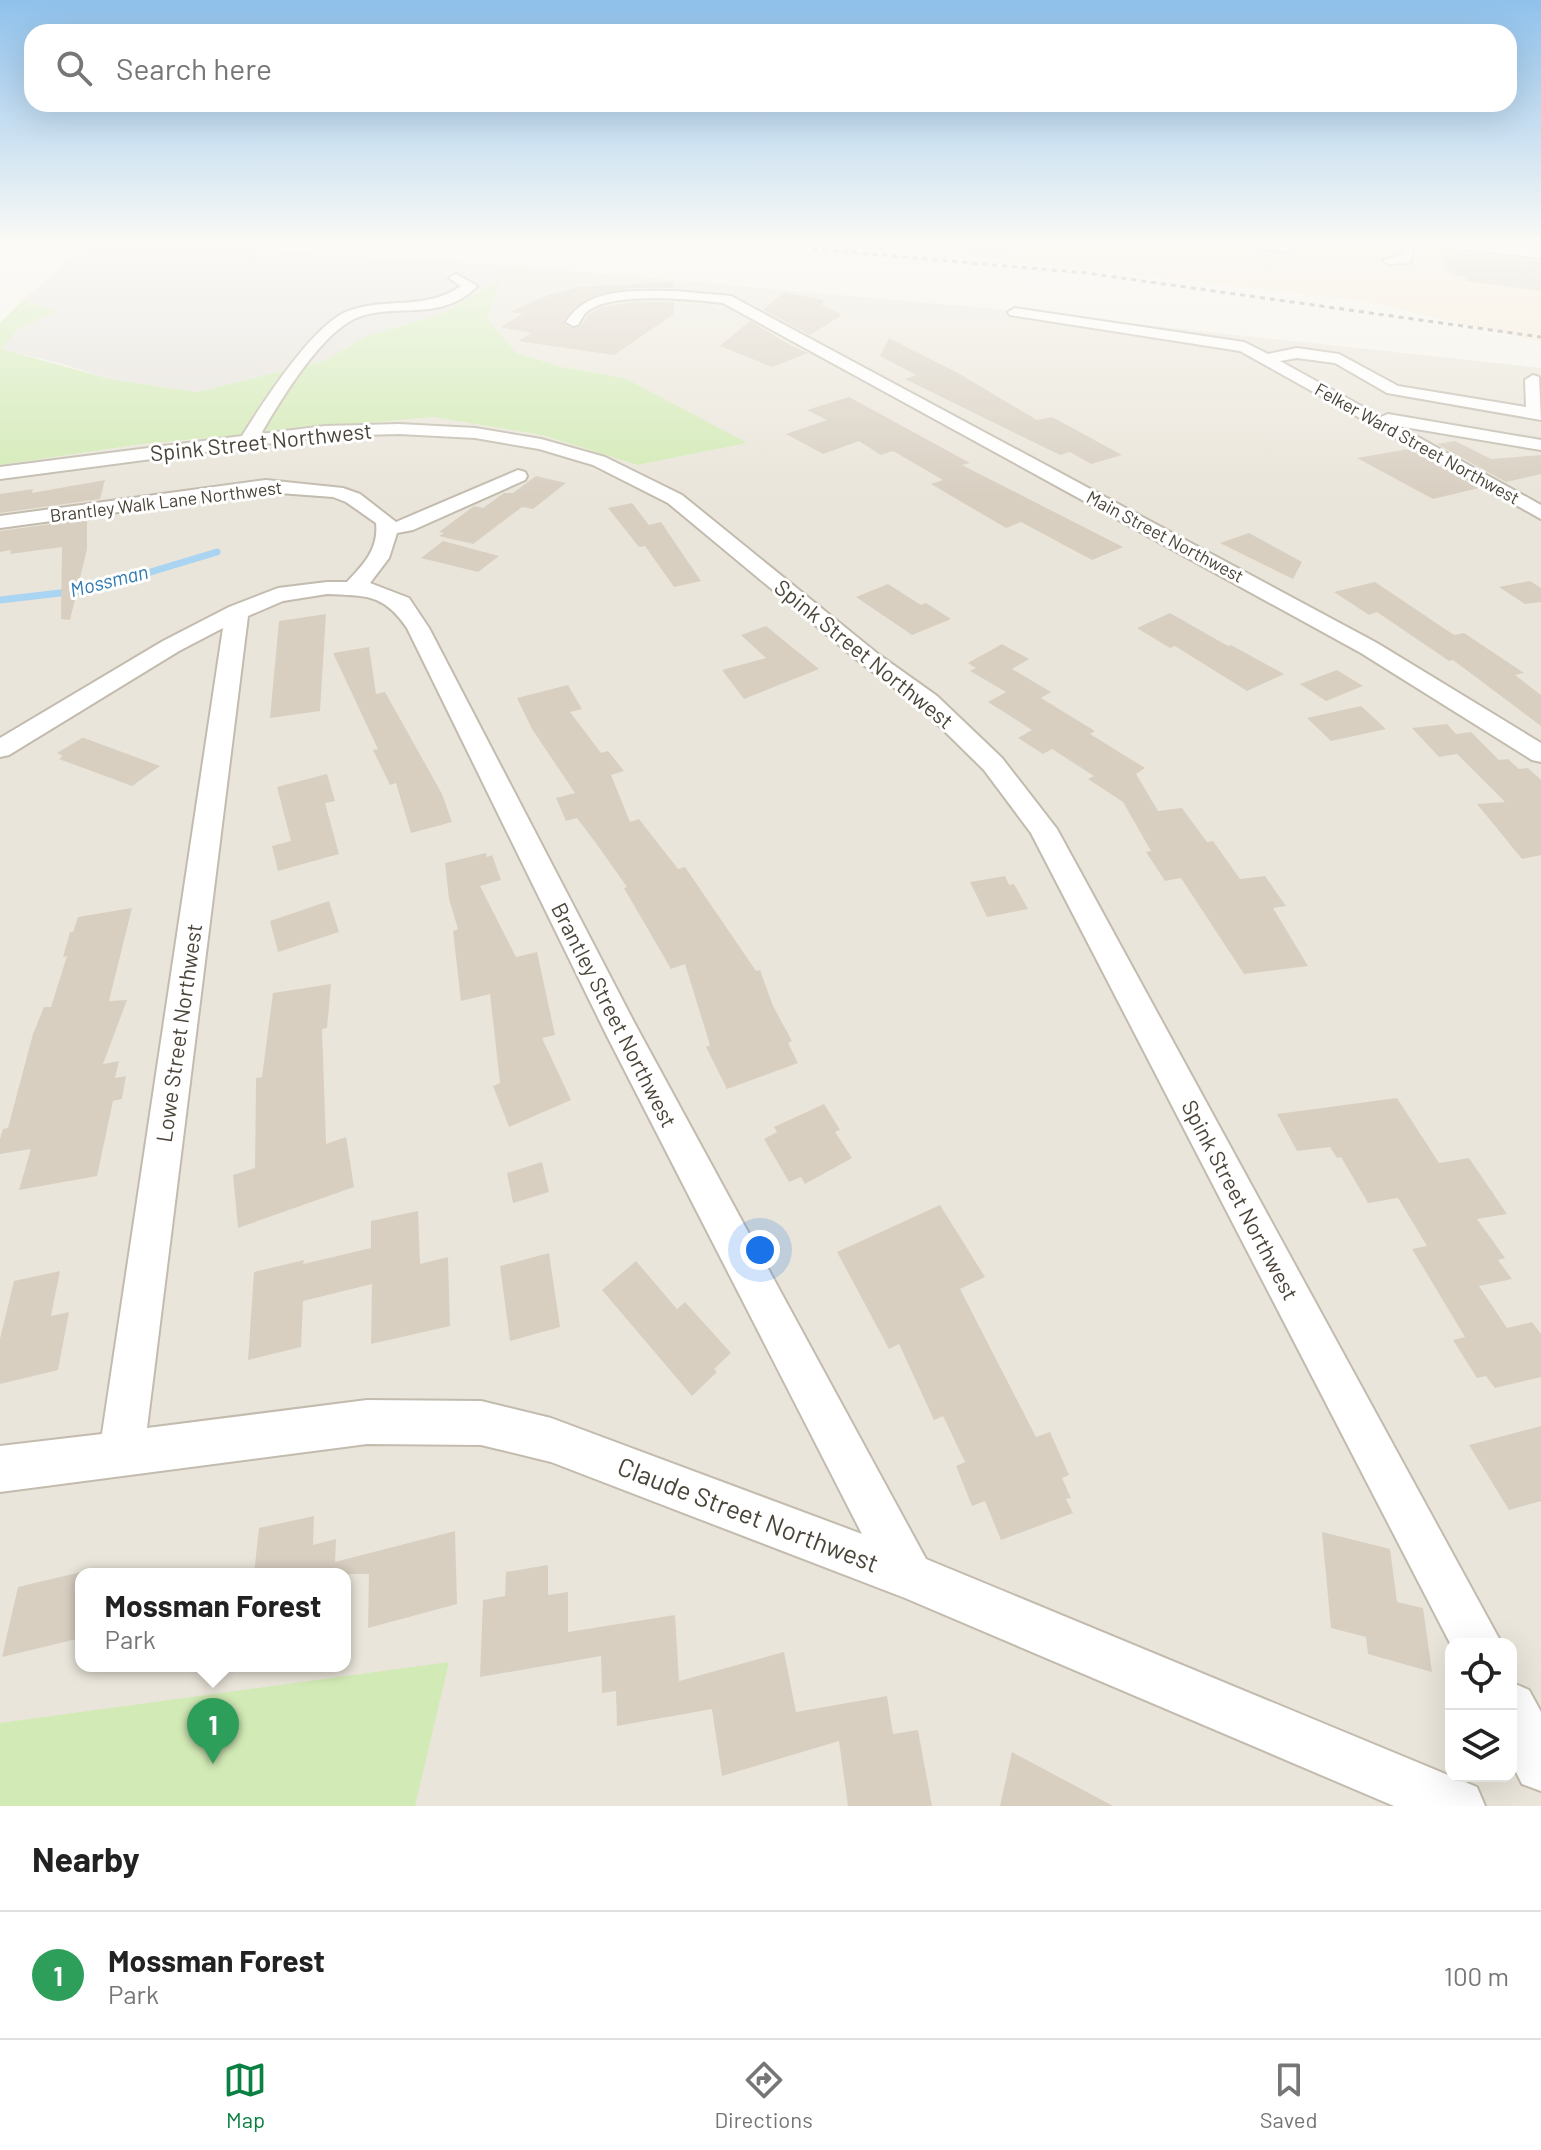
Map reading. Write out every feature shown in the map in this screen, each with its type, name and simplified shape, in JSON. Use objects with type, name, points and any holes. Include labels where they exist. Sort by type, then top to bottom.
[{"type":"street","points":[[248,441],[281,388],[334,326]]},
{"type":"street","name":"Main Street Northwest","points":[[776,326],[1369,648],[1541,754]]},
{"type":"street","name":"Felker Ward Street Northwest","points":[[1114,326],[1231,343],[1541,513]]},
{"type":"street","points":[[1265,359],[1297,353],[1339,359],[1385,385],[1410,394],[1538,415],[1533,380]]},
{"type":"street","points":[[1366,415],[1541,445]]},
{"type":"street","name":"Spink Street Northwest","points":[[0,473],[325,431],[399,429],[475,433],[541,444],[599,461],[639,478],[675,499],[870,659],[928,701],[993,764],[1043,829],[1474,1638]]},
{"type":"street","points":[[353,589],[380,558],[390,535],[388,529],[406,526],[518,476]]},
{"type":"street","name":"Brantley Walk Lane Northwest","points":[[0,522],[266,486],[336,492],[367,506],[386,521],[388,529]]},
{"type":"street","name":"Brantley Street Northwest","points":[[237,612],[278,595],[301,590],[370,590],[401,603],[418,628],[630,1048],[909,1576]]},
{"type":"street","points":[[0,749],[158,654],[237,612]]},
{"type":"street","name":"Lowe Street Northwest","points":[[121,1455],[237,612]]},
{"type":"street","name":"Claude Street Northwest","points":[[0,1469],[367,1422],[481,1423],[551,1440],[909,1576],[1458,1806]]},
{"type":"street","points":[[1512,1710],[1541,1765]]},
{"type":"shaded area","points":[[25,326],[399,326],[364,337],[327,360],[197,392],[110,379],[1,349],[17,330]]},
{"type":"shaded area","points":[[494,326],[1156,326],[1541,368],[1541,1806],[0,1806],[0,465],[142,444],[433,417],[542,435],[636,465],[745,443],[625,378],[561,367],[516,353]]},
{"type":"shaded area","points":[[1473,326],[1541,326],[1541,342]]},
{"type":"green space","points":[[0,326],[25,326],[17,330],[2,349],[110,379],[197,392],[327,360],[364,337],[399,326],[494,326],[516,353],[561,367],[625,378],[747,443],[637,465],[542,435],[433,417],[142,444],[0,465]]},
{"type":"green space","points":[[449,1662],[415,1806],[0,1806],[0,1723]]},
{"type":"building","points":[[656,326],[614,355],[518,341],[531,333],[500,327]]},
{"type":"building","points":[[744,326],[759,326],[808,353],[772,367],[720,346]]},
{"type":"building","points":[[794,326],[824,326],[810,335]]},
{"type":"building","points":[[889,338],[958,373],[1037,420],[1052,417],[1122,455],[1091,464],[1070,452],[1060,455],[905,379],[916,375],[880,356]]},
{"type":"building","points":[[849,397],[970,463],[962,465],[1123,547],[1092,560],[1021,522],[1006,528],[931,484],[943,480],[893,451],[881,455],[859,441],[823,454],[786,434],[827,420],[807,410]]},
{"type":"building","points":[[1455,441],[1491,459],[1541,455],[1541,474],[1506,482],[1437,444]]},
{"type":"building","points":[[1409,449],[1479,488],[1433,499],[1357,458]]},
{"type":"building","points":[[536,476],[566,483],[533,509],[522,507],[473,544],[439,536],[444,533],[439,532],[474,506],[483,508],[504,493],[513,493]]},
{"type":"building","points":[[105,480],[100,499],[0,513],[0,494],[33,489],[32,493]]},
{"type":"building","points":[[632,503],[649,525],[661,522],[701,581],[674,587],[645,546],[639,547],[608,508]]},
{"type":"building","points":[[87,519],[87,549],[70,620],[61,619],[62,547],[10,554],[11,550],[0,552],[0,531]]},
{"type":"building","points":[[1249,533],[1302,562],[1293,579],[1220,543]]},
{"type":"building","points":[[443,541],[499,556],[478,572],[421,558]]},
{"type":"building","points":[[1530,581],[1541,588],[1541,602],[1525,604],[1499,587]]},
{"type":"building","points":[[1375,582],[1454,635],[1464,633],[1524,673],[1515,675],[1541,695],[1541,726],[1453,660],[1449,661],[1377,612],[1369,615],[1334,592]]},
{"type":"building","points":[[888,584],[951,619],[912,635],[856,597]]},
{"type":"building","points":[[1170,613],[1284,674],[1247,691],[1175,646],[1170,648],[1137,628]]},
{"type":"building","points":[[326,614],[320,711],[270,718],[279,621]]},
{"type":"building","points":[[766,626],[819,669],[744,699],[722,670],[766,658],[741,635]]},
{"type":"building","points":[[1002,644],[1029,659],[1012,669],[1051,692],[1041,698],[1095,731],[1090,734],[1145,768],[1136,774],[1158,811],[1182,808],[1207,842],[1213,841],[1240,879],[1265,876],[1286,906],[1273,908],[1308,966],[1244,974],[1181,878],[1165,881],[1146,852],[1151,851],[1123,802],[1088,779],[1094,776],[1052,749],[1043,754],[1018,738],[1032,730],[988,702],[1006,692],[970,671],[976,668],[968,663]]},
{"type":"building","points":[[369,647],[376,694],[385,692],[442,794],[452,822],[411,833],[396,783],[390,785],[373,750],[378,749],[333,653]]},
{"type":"building","points":[[1337,670],[1363,686],[1326,701],[1300,684]]},
{"type":"building","points":[[568,685],[582,709],[570,712],[601,753],[608,751],[624,771],[611,775],[630,822],[639,819],[678,869],[685,867],[756,971],[760,970],[773,1006],[792,1041],[788,1043],[798,1063],[727,1089],[706,1047],[710,1045],[685,964],[671,969],[624,888],[627,887],[598,846],[577,818],[566,821],[556,798],[575,793],[532,729],[517,698]]},
{"type":"building","points":[[1361,706],[1386,729],[1331,741],[1307,718]]},
{"type":"building","points":[[1447,724],[1456,734],[1471,732],[1499,760],[1508,759],[1519,769],[1528,768],[1541,780],[1541,855],[1522,859],[1477,804],[1505,802],[1457,754],[1439,757],[1412,728]]},
{"type":"building","points":[[82,738],[160,766],[132,786],[59,759],[63,756],[57,753]]},
{"type":"building","points":[[327,774],[335,801],[325,803],[339,854],[278,871],[272,846],[291,841],[277,787]]},
{"type":"building","points":[[486,853],[487,857],[492,855],[501,880],[480,886],[516,957],[537,952],[555,1035],[542,1038],[571,1100],[509,1127],[493,1086],[500,1083],[490,994],[461,1001],[453,931],[458,929],[449,899],[445,863]]},
{"type":"building","points":[[1005,876],[1009,885],[1014,884],[1028,909],[987,917],[970,882]]},
{"type":"building","points":[[329,901],[339,932],[278,952],[270,921]]},
{"type":"building","points":[[132,908],[109,1001],[127,1000],[103,1064],[119,1061],[115,1078],[126,1076],[122,1099],[113,1101],[97,1176],[19,1190],[31,1149],[0,1154],[0,1139],[3,1129],[8,1128],[33,1034],[44,1007],[51,1007],[67,956],[63,957],[70,932],[73,932],[78,917]]},
{"type":"building","points":[[331,984],[327,1028],[322,1029],[326,1144],[346,1137],[354,1187],[238,1228],[233,1175],[255,1168],[256,1078],[262,1077],[273,993]]},
{"type":"building","points":[[1397,1098],[1439,1163],[1469,1158],[1507,1214],[1477,1219],[1505,1258],[1498,1260],[1512,1279],[1479,1286],[1507,1328],[1532,1322],[1541,1334],[1541,1377],[1495,1388],[1486,1376],[1477,1378],[1453,1340],[1465,1337],[1412,1249],[1427,1246],[1398,1198],[1368,1203],[1341,1157],[1337,1158],[1330,1147],[1297,1151],[1277,1114]]},
{"type":"building","points":[[824,1104],[840,1130],[835,1132],[852,1158],[805,1184],[801,1177],[789,1182],[764,1139],[777,1132],[774,1127]]},
{"type":"building","points":[[542,1162],[549,1192],[513,1203],[507,1173]]},
{"type":"building","points":[[940,1205],[985,1277],[960,1289],[1036,1437],[1050,1432],[1069,1475],[1062,1478],[1071,1498],[1066,1499],[1073,1513],[1001,1540],[985,1501],[972,1506],[956,1466],[965,1462],[943,1416],[934,1420],[899,1344],[889,1349],[837,1252]]},
{"type":"building","points":[[418,1211],[420,1264],[448,1257],[450,1326],[371,1344],[372,1284],[303,1301],[301,1347],[248,1360],[254,1272],[371,1248],[371,1221]]},
{"type":"building","points":[[549,1253],[560,1327],[510,1341],[500,1266]]},
{"type":"building","points":[[636,1261],[677,1309],[685,1302],[731,1353],[692,1396],[602,1290]]},
{"type":"building","points":[[60,1271],[51,1316],[69,1312],[58,1370],[0,1384],[0,1339],[14,1281]]},
{"type":"building","points":[[1541,1426],[1541,1501],[1509,1510],[1469,1445]]},
{"type":"building","points":[[314,1516],[313,1545],[336,1539],[335,1562],[455,1531],[457,1604],[368,1628],[369,1574],[351,1574],[351,1568],[255,1568],[259,1528]]},
{"type":"building","points":[[1322,1532],[1390,1549],[1397,1602],[1423,1608],[1432,1672],[1368,1654],[1366,1637],[1331,1628]]},
{"type":"building","points":[[548,1565],[548,1595],[568,1592],[568,1632],[675,1615],[679,1681],[784,1652],[796,1712],[887,1696],[893,1734],[918,1730],[932,1806],[848,1806],[839,1741],[722,1776],[712,1709],[617,1726],[616,1691],[602,1693],[601,1656],[480,1677],[483,1600],[505,1596],[506,1572]]},
{"type":"building","points":[[75,1573],[75,1639],[2,1657],[18,1587]]},
{"type":"building","points":[[1012,1752],[1113,1806],[1000,1806]]},
{"type":"waterway","name":"Mossman","points":[[0,600],[94,589],[217,552]]},
{"type":"railway","points":[[1465,326],[1541,337]]},
{"type":"place","name":"Mossman Forest","points":[[213,1764]]}]
